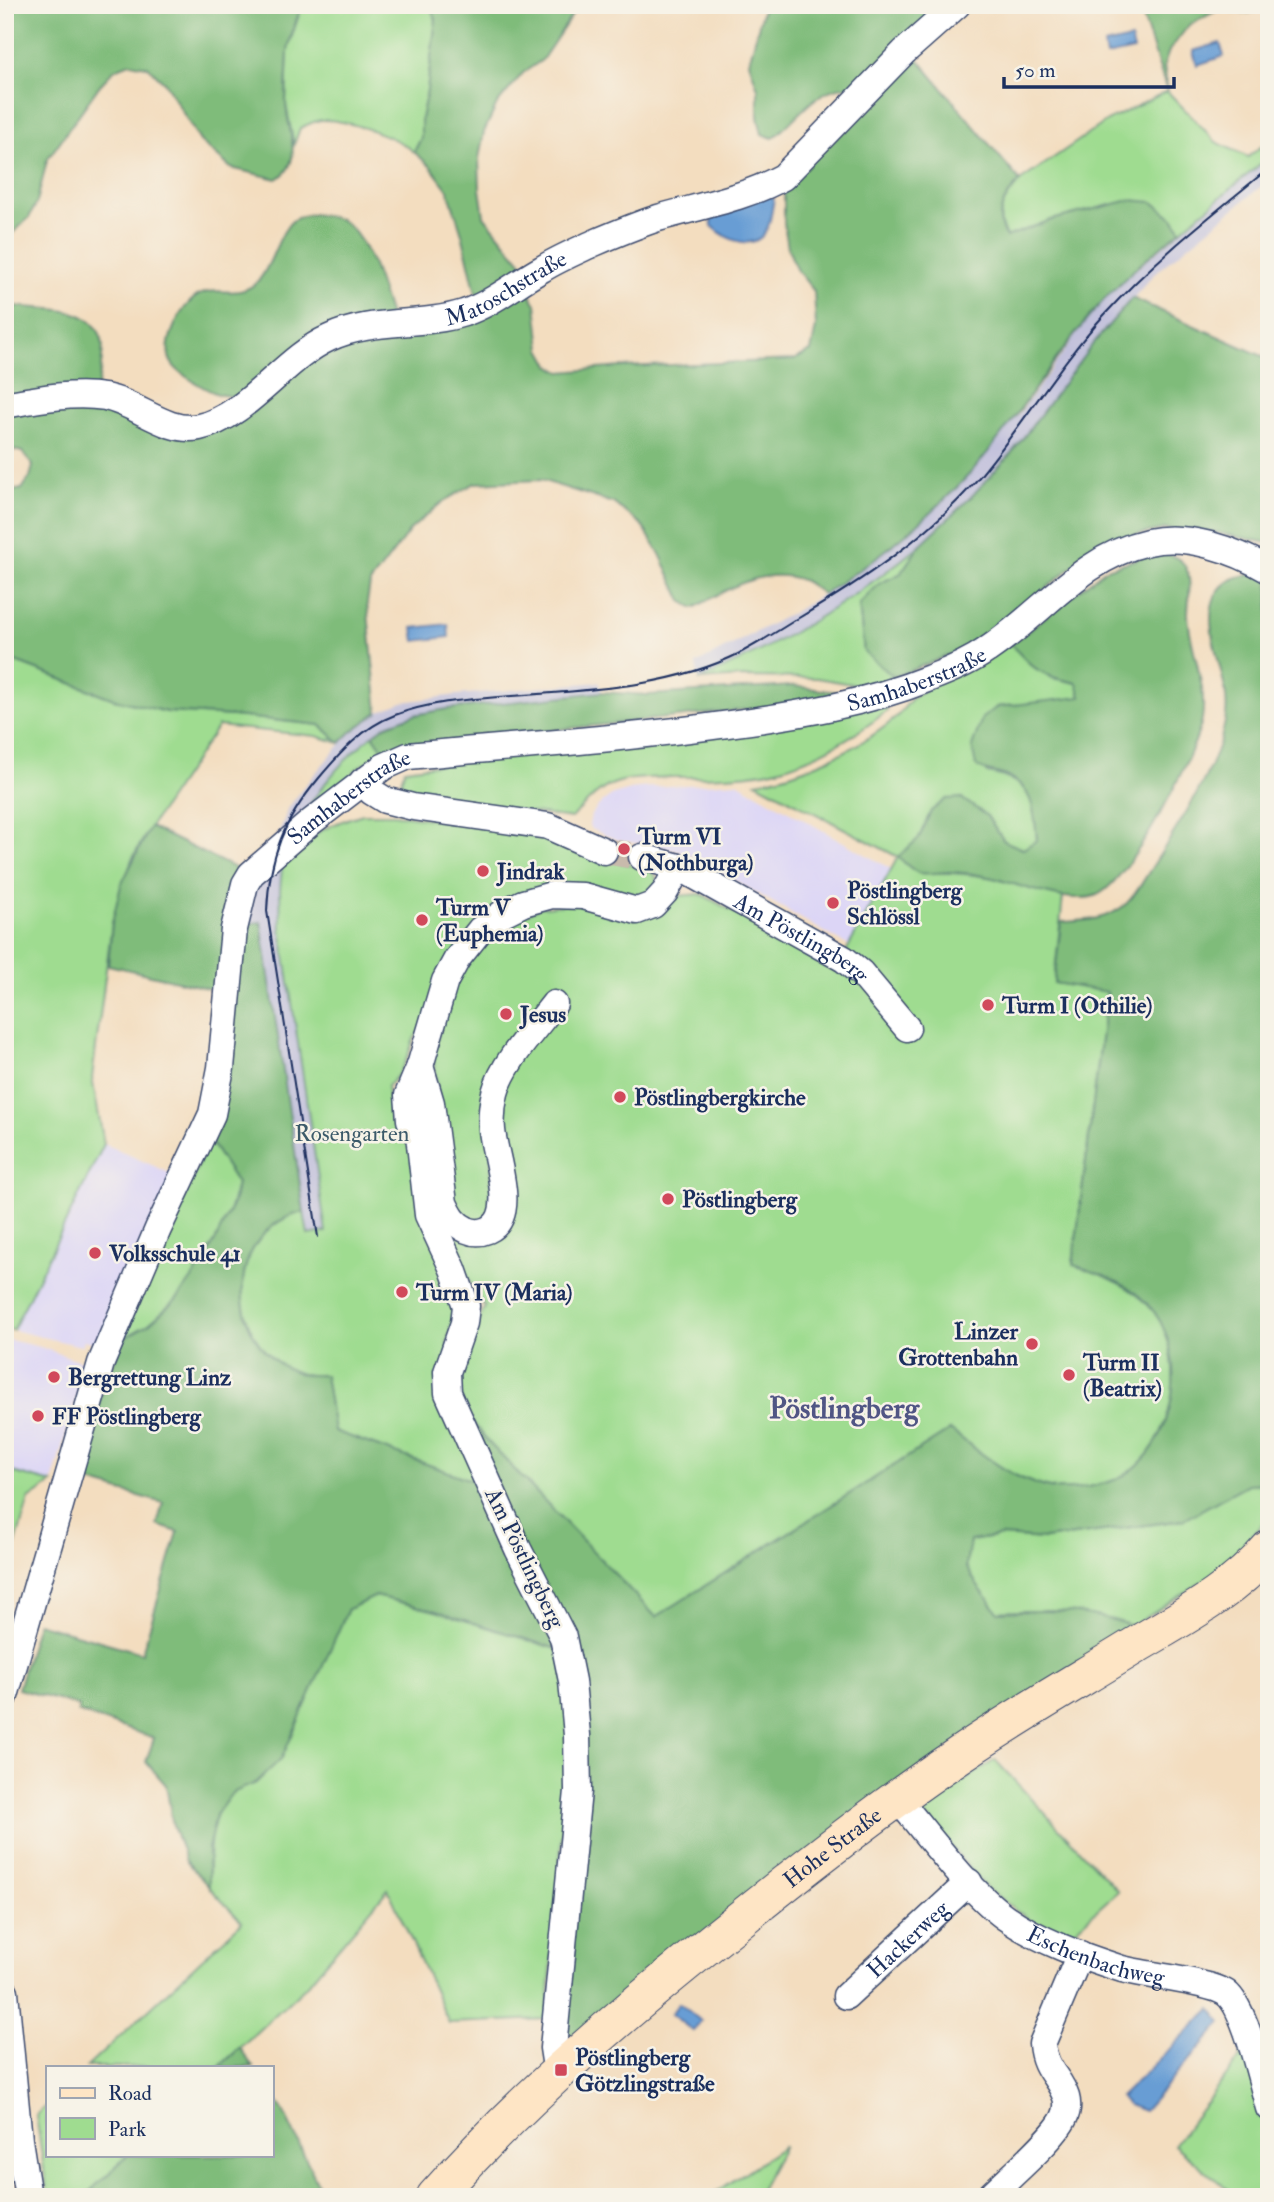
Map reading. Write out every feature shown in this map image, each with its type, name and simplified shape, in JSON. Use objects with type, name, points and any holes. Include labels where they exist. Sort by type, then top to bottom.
[{"type":"main road","name":"Hohe Straße","points":[[435,2197],[487,2141],[561,2070],[682,1966],[800,1871],[897,1798],[1013,1721],[1207,1604],[1247,1573],[1269,1549]]},
{"type":"street","name":"Matoschstraße","points":[[5,405],[64,396],[103,397],[182,427],[198,427],[217,421],[241,405],[299,356],[330,337],[362,327],[440,320],[466,312],[494,301],[542,268],[593,243],[656,219],[765,187],[783,177],[904,52],[957,5]]},
{"type":"street","name":"Samhaberstraße","points":[[5,1696],[101,1363],[158,1229],[212,1114],[221,1068],[235,920],[245,884],[251,874],[294,835],[363,781],[395,760],[408,756],[697,729],[813,712],[894,691],[931,678],[987,650],[1069,582],[1123,549],[1150,541],[1173,540],[1215,547],[1250,559],[1269,570]]},
{"type":"street","points":[[363,781],[372,792],[385,800],[412,807],[548,826],[604,851]]},
{"type":"street","name":"Am Pöstlingberg","points":[[642,857],[679,867],[844,959],[861,973],[907,1028]]},
{"type":"street","name":"Am Pöstlingberg","points":[[561,2070],[555,2061],[553,2048],[579,1779],[572,1681],[563,1637],[519,1549],[449,1393],[447,1372],[464,1322],[466,1306],[453,1269],[428,1215],[419,1135],[410,1120],[408,1095],[420,1066],[445,981],[460,954],[480,930],[523,902],[552,895],[583,896],[637,911],[653,905],[665,892],[679,867]]},
{"type":"street","points":[[420,1066],[431,1102],[444,1203],[450,1217],[458,1226],[472,1232],[485,1232],[497,1225],[503,1212],[502,1184],[492,1130],[495,1093],[505,1069],[554,1004]]},
{"type":"street","name":"Eschenbachweg","points":[[897,1798],[968,1882],[1004,1916],[1037,1936],[1124,1969],[1227,1993],[1240,2013],[1269,2108]]},
{"type":"street","name":"Hackerweg","points":[[846,1996],[968,1882]]},
{"type":"street","points":[[989,2197],[1054,2132],[1064,2118],[1068,2105],[1065,2093],[1043,2057],[1042,2044],[1080,1954]]},
{"type":"street","points":[[5,1992],[19,2140],[28,2197]]},
{"type":"shaded area","points":[[1269,157],[1269,180],[1156,272],[1092,345],[1014,450],[971,497],[920,545],[843,603],[749,658],[699,680],[696,664],[794,612],[855,574],[1019,414],[1094,310],[1127,277]]},
{"type":"shaded area","points":[[599,682],[602,692],[447,709],[387,725],[373,735],[293,831],[274,845],[289,807],[307,783],[350,733],[378,712],[403,702]]},
{"type":"shaded area","points":[[737,782],[891,869],[849,946],[694,857],[679,851],[617,840],[591,829],[589,825],[591,815],[599,805],[613,795],[638,788]]},
{"type":"shaded area","points":[[283,857],[281,929],[326,1233],[308,1235],[261,922],[243,925],[254,887]]},
{"type":"shaded area","name":"Volksschule 41","points":[[104,1144],[174,1175],[98,1344],[84,1340],[81,1346],[13,1330]]},
{"type":"shaded area","name":"FF Pöstlingberg","points":[[5,1339],[40,1347],[86,1363],[52,1483],[5,1470]]},
{"type":"green space","points":[[5,5],[302,5],[288,53],[286,103],[292,144],[290,164],[277,179],[231,168],[200,141],[165,83],[147,66],[130,63],[115,69],[100,85],[47,160],[37,202],[29,218],[5,240]]},
{"type":"green space","points":[[302,5],[429,5],[436,19],[421,119],[421,138],[414,152],[383,135],[357,125],[331,120],[318,121],[300,128],[294,145],[286,105],[288,49]]},
{"type":"green space","points":[[429,5],[579,5],[542,60],[523,73],[497,104],[484,132],[479,158],[484,216],[526,268],[477,298],[462,234],[448,190],[430,166],[414,152],[421,138],[421,119],[436,19]]},
{"type":"green space","points":[[764,5],[947,5],[856,87],[830,90],[820,96],[773,138],[762,134],[758,117],[758,89],[749,62]]},
{"type":"green space","points":[[1139,5],[1269,5],[1269,8],[1248,13],[1218,10],[1189,25],[1169,51],[1164,65],[1167,91]]},
{"type":"green space","points":[[913,53],[1020,181],[1005,200],[1000,214],[1006,237],[1051,220],[1130,200],[1153,202],[1173,218],[1181,230],[1125,278],[1095,310],[999,439],[964,480],[914,527],[842,582],[823,594],[804,581],[789,577],[761,578],[733,587],[694,608],[682,601],[660,554],[641,524],[613,503],[541,480],[475,483],[441,503],[411,529],[370,583],[367,603],[378,712],[340,743],[320,725],[167,712],[114,699],[5,658],[5,492],[22,489],[33,466],[22,452],[5,448],[5,412],[83,402],[194,437],[315,352],[527,290],[536,304],[541,349],[550,365],[561,372],[794,360],[811,351],[816,327],[814,291],[796,269],[788,248],[784,223],[784,183]]},
{"type":"green space","points":[[1167,91],[1216,142],[1248,157],[1269,140],[1269,157],[1181,230],[1173,218],[1131,200],[1007,237],[1001,222],[1002,208],[1020,181],[1107,121]]},
{"type":"green space","points":[[313,214],[341,221],[356,235],[374,268],[390,316],[239,397],[213,392],[176,369],[168,350],[176,323],[190,302],[207,292],[233,292],[250,288],[268,266],[285,229],[297,218]]},
{"type":"green space","points":[[1132,298],[1269,359],[1269,543],[1208,531],[1166,529],[1125,537],[1083,557],[1001,627],[965,649],[894,677],[864,652],[859,604],[880,583],[900,574],[920,545],[971,497],[1014,450],[1092,345]]},
{"type":"green space","points":[[5,304],[61,310],[87,318],[96,327],[103,345],[97,390],[5,399]]},
{"type":"green space","points":[[920,545],[900,574],[880,583],[859,604],[864,652],[894,677],[868,687],[817,678],[742,677],[699,680],[786,637],[814,620],[868,585]]},
{"type":"green space","points":[[1158,552],[1176,558],[1183,563],[1187,571],[1189,627],[1202,693],[1202,719],[1175,787],[1126,867],[1110,885],[1097,895],[1086,898],[1045,893],[983,876],[916,872],[898,857],[919,838],[931,811],[946,799],[961,798],[987,816],[1004,841],[1023,849],[1037,840],[1032,804],[1028,795],[1017,782],[976,766],[972,747],[982,718],[997,707],[1081,697],[1077,683],[1040,671],[1011,644],[1106,569]]},
{"type":"green space","points":[[1257,573],[1269,580],[1269,1483],[1248,1484],[1183,1520],[1045,1539],[1001,1536],[970,1541],[966,1566],[998,1612],[1066,1612],[1098,1616],[1133,1626],[567,2042],[563,2042],[582,1715],[463,1411],[491,1445],[656,1617],[950,1430],[1007,1471],[1032,1483],[1056,1489],[1083,1488],[1109,1482],[1131,1471],[1148,1454],[1161,1433],[1170,1409],[1172,1358],[1166,1334],[1155,1313],[1138,1295],[1107,1277],[1073,1265],[1107,992],[1054,983],[1061,922],[1105,916],[1127,903],[1142,884],[1187,811],[1216,753],[1226,715],[1224,685],[1213,638],[1212,608],[1216,595],[1224,585],[1239,577]]},
{"type":"green space","points":[[1011,644],[1052,678],[1077,683],[1082,698],[996,707],[987,773],[1013,781],[1028,794],[1034,813],[1037,840],[1023,850],[1004,841],[987,816],[961,798],[931,811],[919,838],[918,873],[989,877],[1063,896],[1054,983],[1107,991],[1073,1264],[1128,1288],[1155,1313],[1166,1334],[1172,1358],[1170,1409],[1161,1433],[1148,1454],[1131,1471],[1104,1484],[1083,1488],[1061,1489],[1032,1483],[995,1463],[950,1430],[656,1617],[491,1445],[463,1411],[458,1376],[472,1332],[485,1307],[450,1245],[458,1234],[500,1233],[493,1069],[491,1215],[471,1224],[450,1201],[433,1055],[451,983],[485,932],[541,907],[701,894],[799,947],[835,971],[898,857],[756,782],[810,767],[846,751],[893,720],[915,696]]},
{"type":"green space","points":[[5,658],[114,699],[167,712],[320,725],[340,743],[316,736],[218,726],[150,827],[132,859],[112,923],[92,1078],[104,1144],[13,1330],[5,1330]]},
{"type":"green space","points":[[793,686],[845,693],[769,707],[425,744],[385,752],[373,735],[387,725],[414,715],[447,709],[602,692],[648,695]]},
{"type":"green space","points":[[885,706],[888,710],[865,727],[839,743],[798,762],[744,775],[650,778],[620,782],[602,790],[571,818],[417,797],[403,788],[401,780],[405,769]]},
{"type":"green space","points":[[373,735],[385,752],[360,766],[293,831],[328,779]]},
{"type":"green space","name":"Rosengarten","points":[[363,814],[394,814],[527,832],[590,856],[649,868],[656,877],[657,884],[645,903],[509,901],[414,1039],[401,1071],[387,1086],[392,1123],[412,1136],[458,1301],[447,1343],[482,1484],[334,1431],[325,1375],[298,1373],[273,1359],[256,1339],[246,1315],[243,1289],[247,1263],[258,1241],[277,1223],[304,1212],[308,1235],[326,1232],[281,929],[283,857],[320,831]]},
{"type":"green space","points":[[150,827],[243,872],[220,991],[108,965],[112,923],[121,885]]},
{"type":"green space","points":[[261,922],[304,1212],[277,1223],[258,1241],[247,1263],[242,1289],[246,1315],[256,1339],[273,1359],[298,1373],[325,1375],[334,1431],[482,1484],[560,1650],[436,1611],[376,1596],[348,1609],[282,1758],[256,1783],[232,1793],[216,1815],[208,1849],[209,1887],[186,1861],[173,1826],[166,1785],[146,1762],[154,1738],[78,1712],[79,1706],[18,1689],[37,1623],[142,1653],[178,1532],[157,1525],[163,1503],[79,1479],[95,1411],[122,1339],[149,1324],[178,1298],[201,1266],[234,1201],[237,1183],[209,1140],[243,925]]},
{"type":"green space","points":[[209,1140],[237,1183],[225,1223],[205,1260],[180,1295],[150,1323],[122,1339]]},
{"type":"green space","points":[[5,1470],[52,1483],[29,1499],[11,1559],[5,1560]]},
{"type":"green space","points":[[1269,1483],[1269,1514],[1258,1530],[1216,1573],[1133,1626],[1098,1616],[1066,1612],[998,1612],[966,1566],[969,1541],[1001,1536],[1046,1539],[1183,1520],[1248,1484]]},
{"type":"green space","points":[[376,1596],[436,1611],[560,1650],[571,1725],[547,2019],[449,2023],[388,1889],[305,1987],[220,2066],[88,2066],[242,1922],[209,1887],[213,1825],[223,1803],[234,1792],[256,1783],[348,1609]]},
{"type":"green space","points":[[995,1760],[1118,1891],[1067,1937],[1041,1928],[987,1889],[920,1810]]},
{"type":"green space","points":[[240,2048],[252,2066],[220,2066]]},
{"type":"green space","points":[[1246,2050],[1269,2136],[1269,2197],[1237,2197],[1174,2145]]},
{"type":"green space","points":[[273,2096],[283,2110],[324,2197],[84,2197],[127,2156],[273,2156]]},
{"type":"green space","points":[[46,2106],[46,2156],[127,2156],[84,2197],[48,2197],[36,2115]]},
{"type":"green space","points":[[784,2146],[756,2197],[709,2197]]},
{"type":"water","points":[[1131,39],[1134,50],[1106,56],[1104,45]]},
{"type":"water","points":[[1220,43],[1224,56],[1197,65],[1193,51]]},
{"type":"water","points":[[768,194],[774,199],[770,221],[763,235],[756,240],[733,240],[712,226],[711,215]]},
{"type":"water","points":[[448,624],[449,637],[415,641],[413,628]]},
{"type":"water","points":[[679,2003],[701,2021],[693,2031],[671,2014]]},
{"type":"water","points":[[1211,2009],[1222,2023],[1144,2111],[1128,2105],[1120,2097]]},
{"type":"tunnel","points":[[604,851],[642,857]]},
{"type":"tram line","points":[[318,1237],[267,911],[271,873],[281,840],[296,809],[319,778],[353,741],[373,726],[395,715],[433,704],[591,690],[683,674],[740,653],[845,590],[914,540],[956,503],[992,461],[1071,354],[1105,314],[1164,256],[1269,168]]},
{"type":"place","name":"Turm VI (Nothburga)","points":[[624,849]]},
{"type":"place","name":"Jindrak","points":[[483,871]]},
{"type":"place","name":"Pöstlingberg Schlössl","points":[[833,903]]},
{"type":"place","name":"Turm V (Euphemia)","points":[[422,920]]},
{"type":"place","name":"Turm I (Othilie)","points":[[988,1005]]},
{"type":"place","name":"Jesus","points":[[506,1014]]},
{"type":"place","name":"Pöstlingbergkirche","points":[[620,1097]]},
{"type":"place","name":"Pöstlingberg","points":[[668,1199]]},
{"type":"place","name":"Volksschule 41","points":[[95,1253]]},
{"type":"place","name":"Turm IV (Maria)","points":[[402,1292]]},
{"type":"place","name":"Linzer Grottenbahn","points":[[1032,1344]]},
{"type":"place","name":"Turm II (Beatrix)","points":[[1069,1375]]},
{"type":"place","name":"Bergrettung Linz","points":[[54,1377]]},
{"type":"place","name":"FF Pöstlingberg","points":[[38,1416]]},
{"type":"place","name":"Pöstlingberg Götzlingstraße","points":[[561,2070]]},
{"type":"district","name":"Pöstlingberg","points":[[844,1408]]}]
